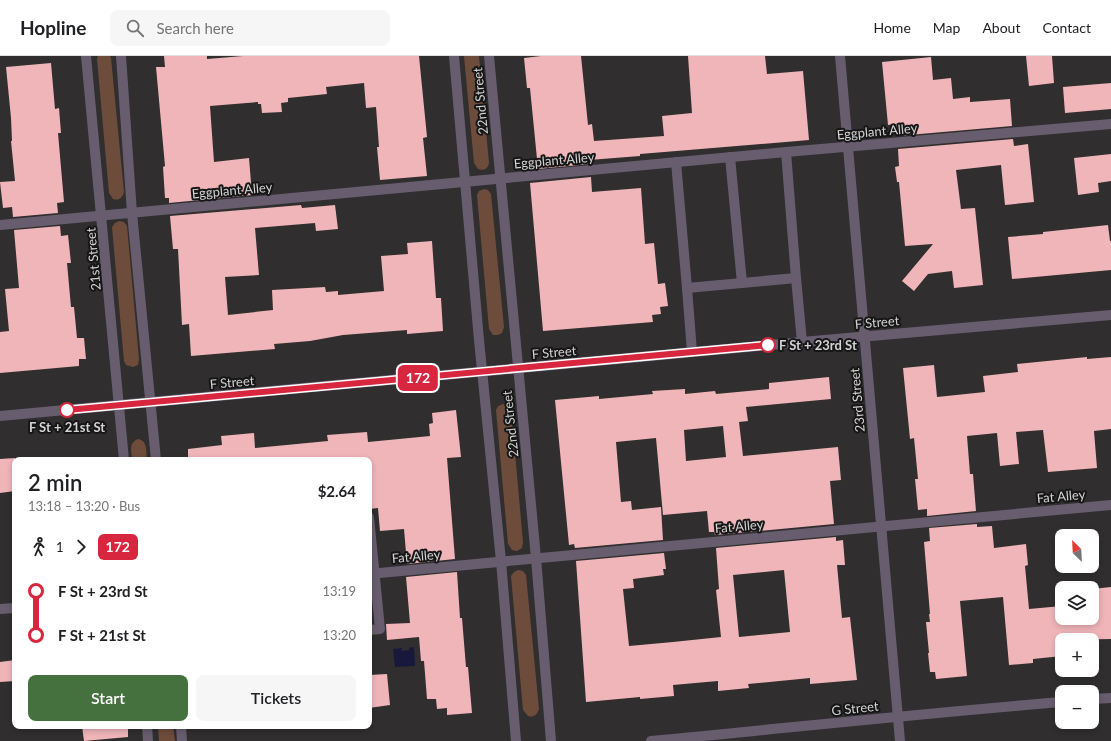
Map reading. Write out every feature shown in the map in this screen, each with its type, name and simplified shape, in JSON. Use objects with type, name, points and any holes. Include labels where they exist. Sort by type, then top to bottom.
[{"type":"street","name":"21st Street","points":[[86,56],[124,457]]},
{"type":"street","points":[[121,56],[132,213],[156,457]]},
{"type":"street","name":"22nd Street","points":[[454,56],[482,372],[501,561],[516,741]]},
{"type":"street","name":"22nd Street","points":[[490,56],[536,558],[551,741]]},
{"type":"street","name":"23rd Street","points":[[840,56],[900,741]]},
{"type":"street","name":"Eggplant Alley","points":[[0,225],[466,181],[1111,124]]},
{"type":"street","points":[[786,152],[802,342]]},
{"type":"street","points":[[730,157],[742,283]]},
{"type":"street","points":[[676,162],[692,352]]},
{"type":"street","points":[[687,288],[796,278]]},
{"type":"street","name":"F Street","points":[[0,416],[1111,315]]},
{"type":"street","name":"Fat Alley","points":[[372,574],[1111,505]]},
{"type":"street","points":[[372,574],[380,629],[372,630]]},
{"type":"street","points":[[0,609],[12,608]]},
{"type":"street","points":[[1099,699],[1111,698]]},
{"type":"street","name":"G Street","points":[[651,741],[931,713],[1055,703]]},
{"type":"street","points":[[147,729],[148,741]]},
{"type":"street","points":[[181,729],[182,741]]},
{"type":"shaded area","points":[[98,56],[110,56],[111,58],[124,192],[117,200],[113,199],[109,193],[97,59]]},
{"type":"shaded area","points":[[464,56],[479,56],[489,163],[488,167],[484,170],[478,169],[474,163]]},
{"type":"shaded area","points":[[484,189],[488,190],[491,194],[504,327],[502,333],[498,335],[493,335],[489,329],[477,195],[479,191]]},
{"type":"shaded area","points":[[119,221],[124,222],[127,226],[139,359],[138,365],[133,367],[126,365],[124,361],[112,227]]},
{"type":"shaded area","points":[[503,404],[511,409],[523,542],[522,548],[517,551],[512,550],[508,544],[496,410],[498,406]]},
{"type":"shaded area","points":[[138,439],[145,444],[147,457],[132,457],[132,445]]},
{"type":"shaded area","points":[[518,570],[523,571],[526,575],[539,709],[532,717],[528,716],[523,710],[511,576]]},
{"type":"shaded area","points":[[414,647],[415,666],[395,667],[393,649],[402,648],[402,651],[409,650],[409,648]]},
{"type":"shaded area","points":[[158,729],[173,729],[175,741],[159,741]]},
{"type":"building","points":[[164,56],[207,56],[207,59],[243,56],[419,56],[427,137],[423,138],[427,176],[380,180],[376,107],[366,108],[364,83],[326,87],[327,94],[288,98],[288,102],[281,103],[282,112],[262,113],[261,104],[258,104],[258,102],[210,106],[214,162],[249,158],[252,195],[169,203],[169,198],[165,198],[163,167],[165,166],[156,67],[165,67]]},
{"type":"building","points":[[541,56],[581,56],[588,125],[592,124],[594,141],[664,136],[662,116],[692,113],[688,56],[765,56],[767,74],[803,71],[809,140],[640,154],[640,156],[589,160],[589,164],[538,169],[530,88],[527,88],[524,58]]},
{"type":"building","points":[[1026,56],[1052,56],[1054,83],[1029,86]]},
{"type":"building","points":[[931,57],[933,80],[951,78],[953,99],[970,97],[970,102],[1010,99],[1012,126],[897,136],[896,124],[888,125],[882,62]]},
{"type":"building","points":[[51,63],[55,109],[59,108],[61,133],[58,133],[64,202],[57,203],[58,213],[13,217],[12,207],[3,208],[0,182],[15,181],[6,67]]},
{"type":"building","points":[[1111,83],[1111,109],[1065,113],[1063,87]]},
{"type":"building","points":[[1013,139],[1014,146],[1028,144],[1034,202],[1005,205],[1001,165],[956,170],[961,209],[975,208],[983,285],[954,288],[952,271],[928,274],[914,291],[902,281],[933,244],[905,246],[899,182],[897,182],[895,167],[899,166],[898,149]]},
{"type":"building","points":[[1111,154],[1111,181],[1098,183],[1099,192],[1078,195],[1074,158]]},
{"type":"building","points":[[591,177],[592,192],[641,188],[645,244],[654,243],[658,284],[665,283],[668,306],[660,307],[661,314],[652,315],[653,322],[543,331],[530,183]]},
{"type":"building","points":[[301,205],[302,208],[335,205],[338,229],[316,231],[315,223],[255,228],[259,275],[225,277],[228,315],[273,310],[272,290],[325,287],[326,292],[338,291],[338,295],[384,291],[381,256],[408,254],[407,243],[432,241],[436,298],[441,298],[443,331],[407,334],[407,330],[343,335],[310,341],[274,344],[275,349],[191,356],[189,324],[182,325],[178,249],[173,249],[170,216]]},
{"type":"building","points":[[1108,225],[1111,241],[1111,270],[1012,279],[1008,237]]},
{"type":"building","points":[[60,226],[61,236],[68,235],[71,263],[67,263],[71,307],[74,307],[77,338],[84,338],[86,359],[79,359],[79,366],[0,373],[0,332],[9,331],[5,289],[19,288],[14,230]]},
{"type":"building","points":[[1087,357],[1087,359],[1111,357],[1111,429],[1094,431],[1097,468],[1048,472],[1043,430],[1016,432],[1019,464],[1000,466],[997,433],[967,436],[970,474],[973,474],[976,511],[927,516],[927,509],[918,510],[915,479],[918,479],[914,438],[910,439],[903,368],[934,365],[937,397],[985,392],[983,376],[1018,372],[1017,364]]},
{"type":"building","points":[[829,377],[831,399],[746,407],[748,421],[739,422],[743,456],[838,447],[841,480],[830,481],[834,524],[715,535],[714,532],[709,532],[707,511],[663,515],[656,438],[616,442],[621,502],[631,501],[632,510],[661,507],[663,540],[575,548],[574,544],[569,545],[555,400],[599,396],[599,399],[653,394],[652,391],[685,389],[685,394],[715,391],[716,394],[769,389],[769,383]],"holes":[[[723,426],[726,457],[686,461],[684,430]]]},
{"type":"building","points":[[456,410],[461,457],[447,458],[455,559],[407,564],[404,529],[380,531],[378,508],[372,509],[372,457],[188,457],[188,449],[222,445],[221,436],[254,433],[255,448],[328,441],[327,435],[367,432],[368,442],[430,436],[429,424],[433,423],[432,413]]},
{"type":"building","points":[[12,458],[12,491],[0,493],[0,459]]},
{"type":"building","points":[[977,524],[977,527],[992,526],[994,548],[1026,544],[1028,565],[1025,566],[1029,609],[1055,607],[1055,625],[1099,625],[1099,588],[1111,587],[1111,639],[1099,639],[1099,633],[1055,633],[1055,657],[1033,659],[1033,663],[1009,665],[1003,597],[960,601],[967,676],[936,679],[935,672],[930,672],[926,622],[930,622],[930,614],[924,542],[930,541],[929,528]]},
{"type":"building","points":[[836,537],[836,541],[843,540],[845,565],[837,565],[842,618],[850,617],[857,680],[810,684],[810,678],[748,684],[749,688],[718,691],[718,681],[673,685],[674,696],[640,699],[640,697],[586,702],[576,561],[664,553],[666,569],[663,569],[664,575],[633,579],[634,588],[623,589],[629,646],[673,642],[721,637],[716,590],[719,589],[716,548]],"holes":[[[784,570],[790,632],[739,637],[733,575]]]},
{"type":"building","points":[[457,572],[460,618],[462,618],[472,713],[447,715],[447,708],[437,709],[436,699],[427,699],[424,661],[421,661],[419,637],[387,640],[386,624],[410,623],[406,577]]},
{"type":"building","points":[[12,660],[12,681],[0,682],[0,662]]},
{"type":"building","points":[[387,674],[390,705],[372,708],[372,675]]},
{"type":"building","points":[[82,729],[128,729],[128,737],[84,741]]},
{"type":"bus line","name":"172","points":[[67,410],[768,345]]},
{"type":"place","name":"F St + 23rd St","points":[[768,345]]},
{"type":"place","name":"F St + 21st St","points":[[67,410]]}]
